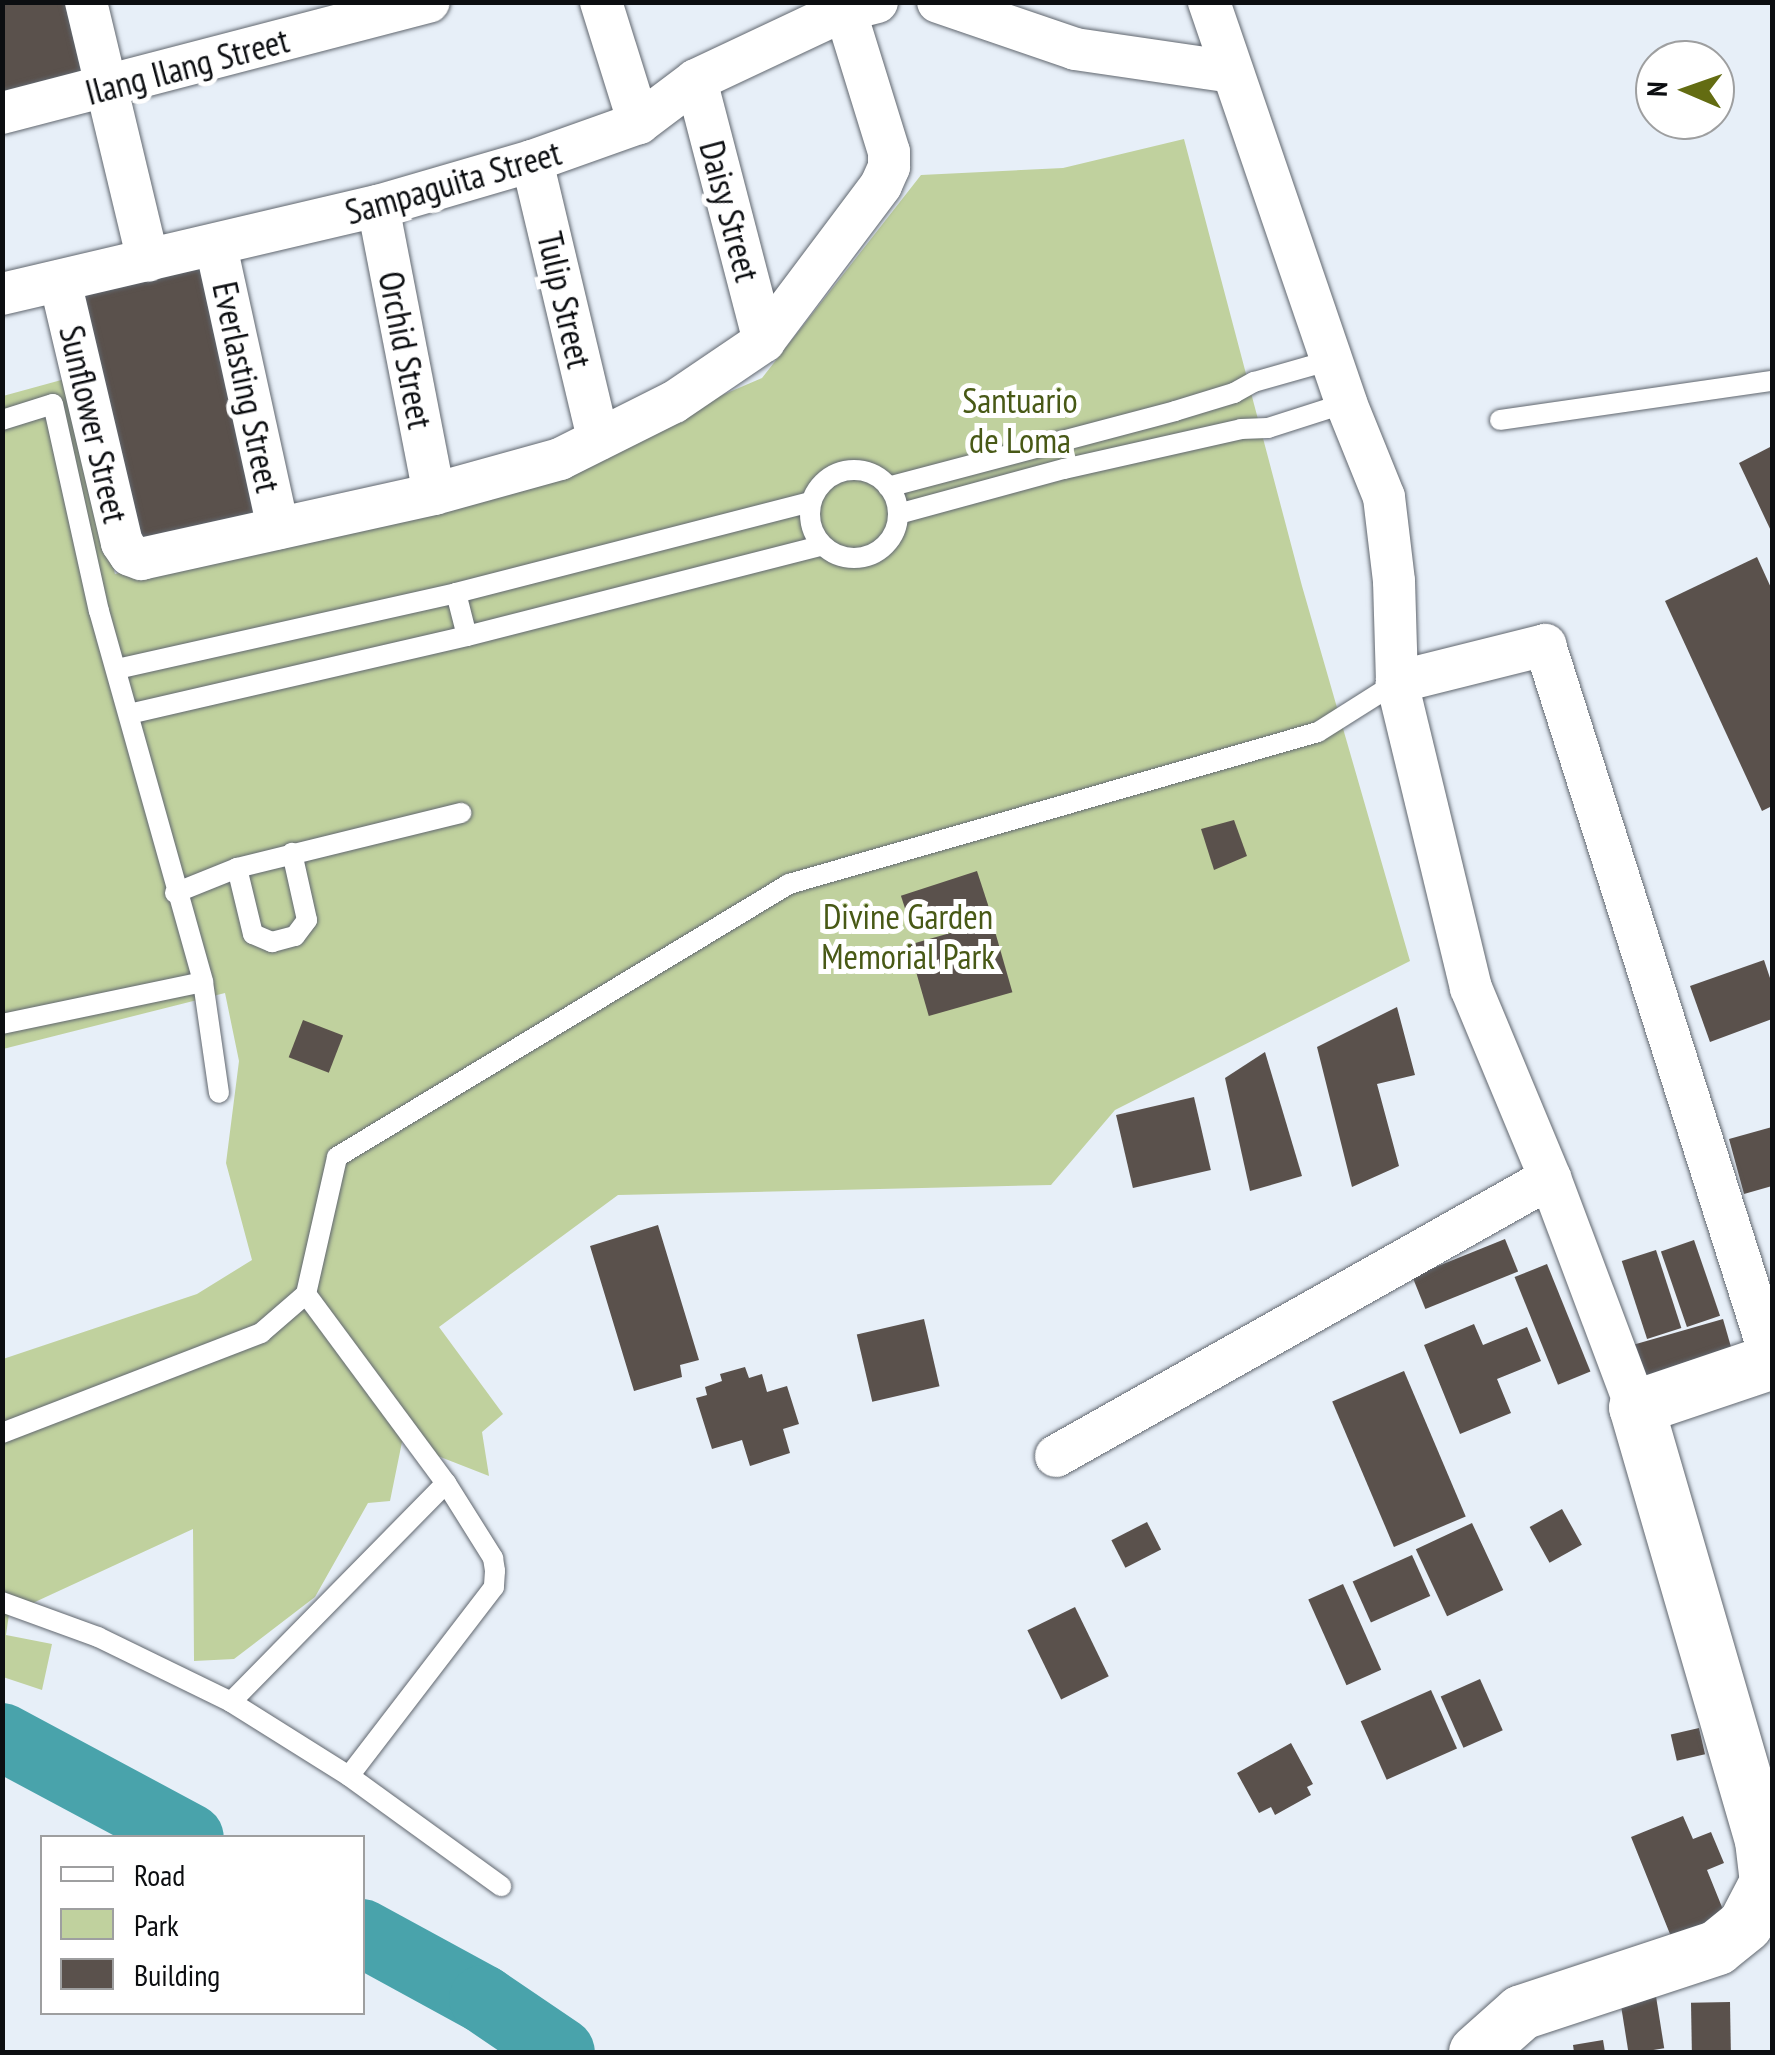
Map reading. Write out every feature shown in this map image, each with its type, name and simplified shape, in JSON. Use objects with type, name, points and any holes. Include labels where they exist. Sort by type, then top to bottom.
[{"type":"street","points":[[86,2],[148,261]]},
{"type":"street","name":"Ilang Ilang Street","points":[[2,113],[428,2]]},
{"type":"street","points":[[602,2],[640,123]]},
{"type":"street","points":[[938,2],[1076,49],[1232,72]]},
{"type":"street","points":[[1208,2],[1346,402],[1384,497],[1394,582],[1398,682],[1471,988],[1550,1178],[1636,1408],[1762,1840],[1770,1887],[1745,1924],[1718,1947],[1520,2012],[1476,2052]]},
{"type":"street","points":[[278,528],[519,473],[674,402],[764,341],[881,185],[889,167],[861,6]]},
{"type":"street","name":"Sampaguita Street","points":[[2,294],[378,206],[532,162],[640,123],[696,80],[861,6]]},
{"type":"street","name":"Daisy Street","points":[[696,80],[764,341]]},
{"type":"street","name":"Tulip Street","points":[[532,162],[598,439]]},
{"type":"street","name":"Orchid Street","points":[[378,206],[434,494]]},
{"type":"street","name":"Everlasting Street","points":[[216,246],[278,528]]},
{"type":"street","name":"Sunflower Street","points":[[60,281],[122,542],[130,555],[141,559],[278,528]]},
{"type":"street","points":[[1398,682],[1545,645],[1772,1361],[1636,1408]]},
{"type":"street","points":[[1056,1456],[1550,1178]]},
{"type":"lane","points":[[888,487],[1175,411],[1332,360]]},
{"type":"lane","points":[[1500,420],[1772,381]]},
{"type":"lane","points":[[898,514],[1064,469],[1241,430],[1268,428],[1346,402]]},
{"type":"lane","points":[[2,420],[53,404],[99,611],[203,982],[219,1093]]},
{"type":"lane","points":[[840,472],[869,472],[888,487],[898,514],[892,536],[868,556],[836,554],[822,545],[814,532],[812,502],[817,489],[840,472]]},
{"type":"lane","points":[[117,670],[456,593],[812,502]]},
{"type":"lane","points":[[129,714],[467,636],[822,545]]},
{"type":"lane","points":[[456,593],[467,636]]},
{"type":"lane","points":[[2,1433],[260,1333],[306,1294],[337,1157],[790,884],[1318,732],[1398,682]]},
{"type":"lane","points":[[176,893],[237,868],[461,813]]},
{"type":"lane","points":[[237,868],[253,934],[272,942],[295,936],[307,920],[292,853]]},
{"type":"lane","points":[[2,1024],[203,982]]},
{"type":"lane","points":[[306,1294],[446,1482],[493,1558],[494,1587],[349,1776]]},
{"type":"lane","points":[[232,1702],[446,1482]]},
{"type":"lane","points":[[2,1602],[98,1636],[232,1702],[349,1776],[501,1886]]},
{"type":"green space","points":[[1184,139],[1302,586],[1410,961],[1115,1110],[1051,1185],[618,1195],[439,1327],[503,1414],[482,1432],[489,1476],[402,1442],[390,1501],[368,1503],[315,1597],[234,1659],[194,1661],[193,1529],[9,1614],[6,1635],[52,1644],[42,1690],[3,1677],[3,1359],[197,1294],[252,1260],[226,1163],[239,1061],[225,993],[3,1049],[3,396],[65,379],[115,574],[543,472],[762,378],[921,175],[1063,168]]},
{"type":"building","points":[[2,2],[75,2],[95,81],[2,101]]},
{"type":"building","points":[[202,264],[260,516],[136,545],[77,293]]},
{"type":"building","points":[[1772,446],[1772,533],[1739,463]]},
{"type":"building","points":[[1757,557],[1772,590],[1772,806],[1762,811],[1665,601]]},
{"type":"building","points":[[1234,820],[1247,856],[1214,870],[1201,829]]},
{"type":"building","points":[[977,871],[989,908],[913,933],[901,896]]},
{"type":"building","points":[[992,921],[1012,992],[929,1016],[908,945]]},
{"type":"building","points":[[1764,960],[1772,984],[1772,1019],[1710,1042],[1690,986]]},
{"type":"building","points":[[1397,1007],[1415,1075],[1377,1084],[1399,1166],[1352,1187],[1317,1047]]},
{"type":"building","points":[[303,1020],[343,1035],[329,1073],[289,1057]]},
{"type":"building","points":[[1265,1052],[1302,1176],[1250,1191],[1225,1078]]},
{"type":"building","points":[[1194,1097],[1211,1170],[1133,1188],[1116,1115]]},
{"type":"building","points":[[1772,1127],[1772,1186],[1744,1194],[1729,1139]]},
{"type":"building","points":[[658,1225],[699,1360],[680,1365],[682,1377],[634,1391],[590,1246]]},
{"type":"building","points":[[1505,1239],[1518,1271],[1425,1309],[1412,1276]]},
{"type":"building","points":[[1694,1240],[1720,1316],[1687,1327],[1661,1251]]},
{"type":"building","points":[[1656,1250],[1681,1328],[1647,1339],[1622,1261]]},
{"type":"building","points":[[1547,1264],[1590,1372],[1558,1385],[1515,1277]]},
{"type":"building","points":[[924,1319],[940,1386],[872,1402],[857,1335]]},
{"type":"building","points":[[1723,1319],[1733,1353],[1633,1381],[1623,1348]]},
{"type":"building","points":[[1474,1324],[1483,1345],[1527,1327],[1541,1361],[1497,1379],[1511,1413],[1460,1434],[1424,1345]]},
{"type":"building","points":[[745,1367],[749,1378],[762,1374],[767,1392],[787,1386],[799,1424],[783,1429],[790,1453],[750,1466],[742,1440],[712,1449],[696,1398],[707,1395],[705,1387],[722,1381],[720,1374]]},
{"type":"building","points":[[1404,1371],[1466,1516],[1394,1547],[1332,1401]]},
{"type":"building","points":[[1562,1509],[1582,1545],[1550,1563],[1530,1527]]},
{"type":"building","points":[[1147,1522],[1161,1550],[1125,1568],[1111,1540]]},
{"type":"building","points":[[1472,1523],[1503,1590],[1447,1616],[1416,1549]]},
{"type":"building","points":[[1412,1555],[1430,1596],[1371,1623],[1353,1581]]},
{"type":"building","points":[[1343,1584],[1381,1670],[1347,1685],[1308,1599]]},
{"type":"building","points":[[1075,1607],[1109,1676],[1061,1699],[1027,1630]]},
{"type":"building","points":[[1480,1679],[1503,1730],[1463,1748],[1441,1696]]},
{"type":"building","points":[[1431,1690],[1457,1748],[1387,1780],[1361,1721]]},
{"type":"building","points":[[1699,1728],[1705,1754],[1677,1761],[1671,1735]]},
{"type":"building","points":[[1291,1743],[1313,1784],[1307,1787],[1311,1795],[1275,1815],[1271,1807],[1259,1813],[1237,1773]]},
{"type":"building","points":[[1683,1816],[1693,1839],[1711,1832],[1724,1863],[1707,1870],[1726,1917],[1672,1939],[1631,1837]]},
{"type":"building","points":[[1655,1990],[1664,2048],[1628,2052],[1619,1996]]},
{"type":"building","points":[[1730,2002],[1731,2052],[1692,2052],[1691,2003]]},
{"type":"building","points":[[1603,2040],[1605,2052],[1574,2052],[1573,2045]]},
{"type":"waterway","points":[[2,1737],[184,1835]]},
{"type":"waterway","points":[[365,1935],[483,1999],[561,2052]]},
{"type":"park label","name":"Santuario de Loma","points":[[1020,420]]},
{"type":"park label","name":"Divine Garden Memorial Park","points":[[908,936]]}]
